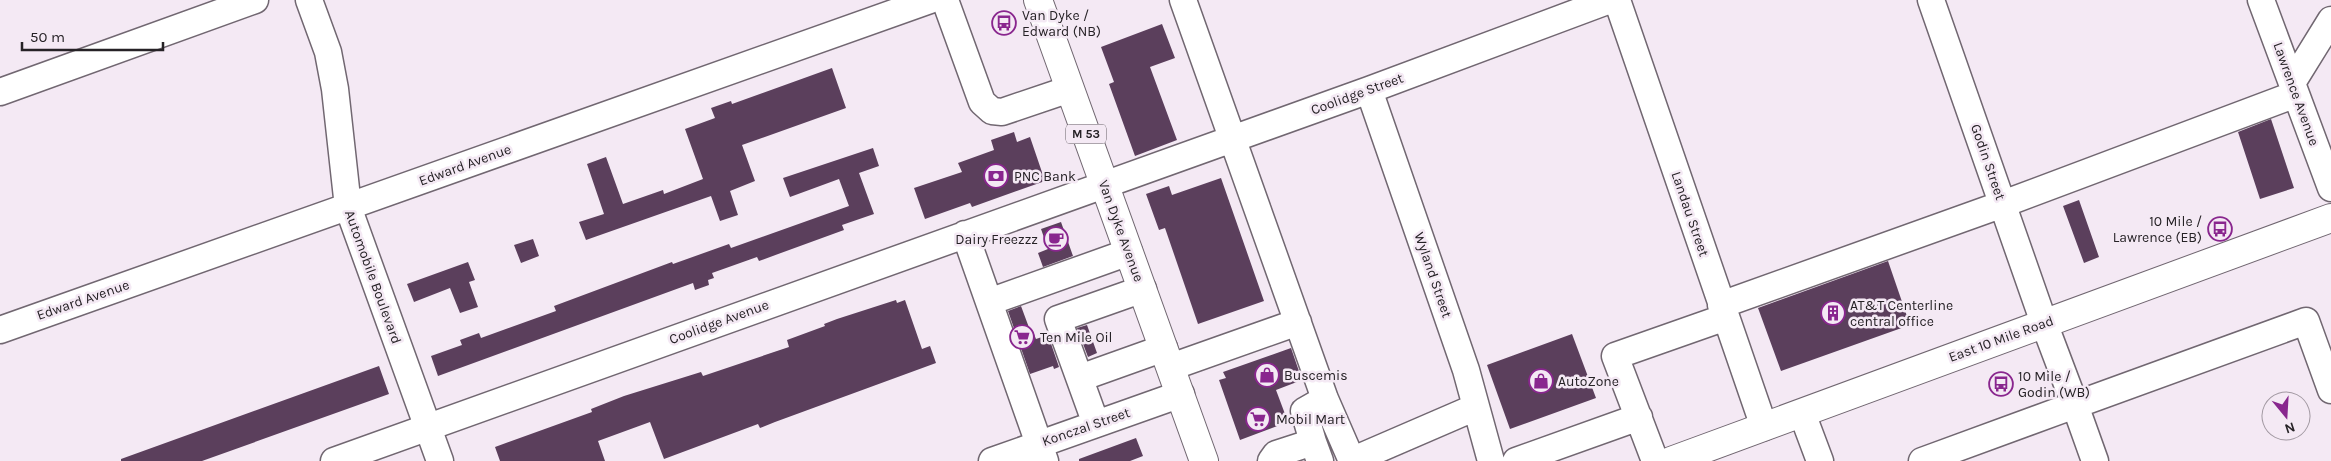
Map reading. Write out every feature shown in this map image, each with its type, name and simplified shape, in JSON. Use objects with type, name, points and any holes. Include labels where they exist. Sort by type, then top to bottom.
[{"type":"main road","name":"Van Dyke Avenue","points":[[1038,0],[1204,461]]},
{"type":"main road","name":"East 10 Mile Road","points":[[1671,461],[2331,218]]},
{"type":"street","points":[[0,92],[255,0]]},
{"type":"street","name":"Automobile Boulevard","points":[[309,0],[328,52],[335,89],[348,207],[440,461]]},
{"type":"street","name":"Edward Avenue","points":[[0,330],[348,207],[894,6],[930,0]]},
{"type":"street","points":[[945,0],[982,102],[992,111],[1002,112],[1070,90]]},
{"type":"street","points":[[1183,0],[1326,400],[1352,461],[1476,407]]},
{"type":"street","name":"Coolidge Street","points":[[1104,184],[1369,90],[1610,0]]},
{"type":"street","name":"Landau Street","points":[[1616,0],[1764,427]]},
{"type":"street","name":"Godin Street","points":[[1931,0],[2044,323],[2095,461]]},
{"type":"street","name":"Lawrence Avenue","points":[[2261,0],[2331,188]]},
{"type":"street","points":[[1655,461],[1616,356],[1724,311],[2003,204],[2294,88],[2331,20]]},
{"type":"street","name":"Wyland Street","points":[[1369,90],[1466,370],[1491,461]]},
{"type":"street","name":"Coolidge Avenue","points":[[334,461],[1104,184]]},
{"type":"street","points":[[965,234],[1042,452]]},
{"type":"street","points":[[989,302],[1129,252]]},
{"type":"street","points":[[1096,424],[1058,319],[1142,289]]},
{"type":"street","points":[[1922,461],[2306,320],[2331,390]]},
{"type":"street","points":[[1080,378],[1298,322]]},
{"type":"street","name":"Konczal Street","points":[[992,461],[1042,452],[1096,424],[1180,394]]},
{"type":"street","points":[[1271,461],[1276,454],[1316,452],[1304,411],[1326,400]]},
{"type":"street","points":[[1802,413],[1820,461]]},
{"type":"street","points":[[1516,461],[1639,417]]},
{"type":"building","points":[[1162,24],[1175,58],[1150,67],[1177,140],[1135,156],[1109,84],[1114,82],[1101,47]]},
{"type":"building","points":[[832,68],[846,108],[742,145],[755,181],[730,191],[738,215],[720,221],[711,196],[586,240],[579,222],[604,214],[587,164],[606,157],[623,204],[663,190],[664,194],[703,179],[685,129],[715,118],[711,108],[731,101],[732,104]]},
{"type":"building","points":[[2271,119],[2294,188],[2260,199],[2238,132]]},
{"type":"building","name":"PNC Bank","points":[[1014,132],[1017,142],[1030,137],[1045,181],[972,207],[970,203],[925,219],[914,188],[962,172],[958,163],[994,150],[991,140]]},
{"type":"building","points":[[873,148],[879,166],[859,173],[874,214],[842,225],[844,230],[759,261],[757,257],[712,273],[714,278],[708,280],[709,285],[695,290],[693,283],[438,376],[431,356],[462,345],[460,340],[479,333],[481,338],[556,311],[554,306],[672,262],[673,264],[729,244],[731,248],[849,206],[839,179],[790,197],[783,178]]},
{"type":"building","points":[[1221,178],[1264,301],[1198,324],[1165,228],[1159,230],[1146,194],[1169,186],[1172,195]]},
{"type":"building","points":[[2079,200],[2099,257],[2084,263],[2063,206]]},
{"type":"building","name":"Dairy Freezzz","points":[[1061,222],[1073,256],[1043,267],[1038,253],[1048,249],[1041,229]]},
{"type":"building","points":[[533,239],[539,256],[521,263],[514,245]]},
{"type":"building","name":"AT&T Centerline central office","points":[[1888,261],[1910,325],[1781,371],[1758,308]]},
{"type":"building","points":[[468,262],[475,280],[469,282],[478,307],[460,313],[450,288],[414,302],[407,284]]},
{"type":"building","points":[[896,300],[897,303],[905,300],[922,349],[930,346],[936,363],[760,428],[758,424],[664,459],[650,422],[598,441],[605,461],[500,461],[495,447],[592,412],[591,409],[624,396],[701,372],[703,376],[789,347],[787,340],[825,326],[824,324],[837,319]]},
{"type":"building","points":[[1021,306],[1031,333],[1033,332],[1036,339],[1048,335],[1059,367],[1054,369],[1053,366],[1030,374],[1008,311]]},
{"type":"building","points":[[1087,325],[1097,353],[1088,357],[1077,328]]},
{"type":"building","name":"AutoZone","points":[[1572,334],[1596,398],[1510,429],[1487,365]]},
{"type":"building","name":"Buscemis","points":[[1291,348],[1302,380],[1276,390],[1288,422],[1240,440],[1219,380],[1226,378],[1223,372]]},
{"type":"building","points":[[379,366],[389,394],[202,461],[121,461],[121,459]]},
{"type":"building","points":[[1136,438],[1143,456],[1130,461],[1079,461],[1079,459]]},
{"type":"place","name":"Van Dyke / Edward (NB)","points":[[1004,23]]},
{"type":"place","name":"PNC Bank","points":[[996,176]]},
{"type":"place","name":"10 Mile / Lawrence (EB)","points":[[2220,229]]},
{"type":"place","name":"Dairy Freezzz","points":[[1056,239]]},
{"type":"place","name":"AT&T Centerline central office","points":[[1833,313]]},
{"type":"place","name":"Ten Mile Oil","points":[[1022,337]]},
{"type":"place","name":"Buscemis","points":[[1267,375]]},
{"type":"place","name":"AutoZone","points":[[1541,381]]},
{"type":"place","name":"10 Mile / Godin (WB)","points":[[2001,384]]},
{"type":"place","name":"Mobil Mart","points":[[1258,419]]}]
